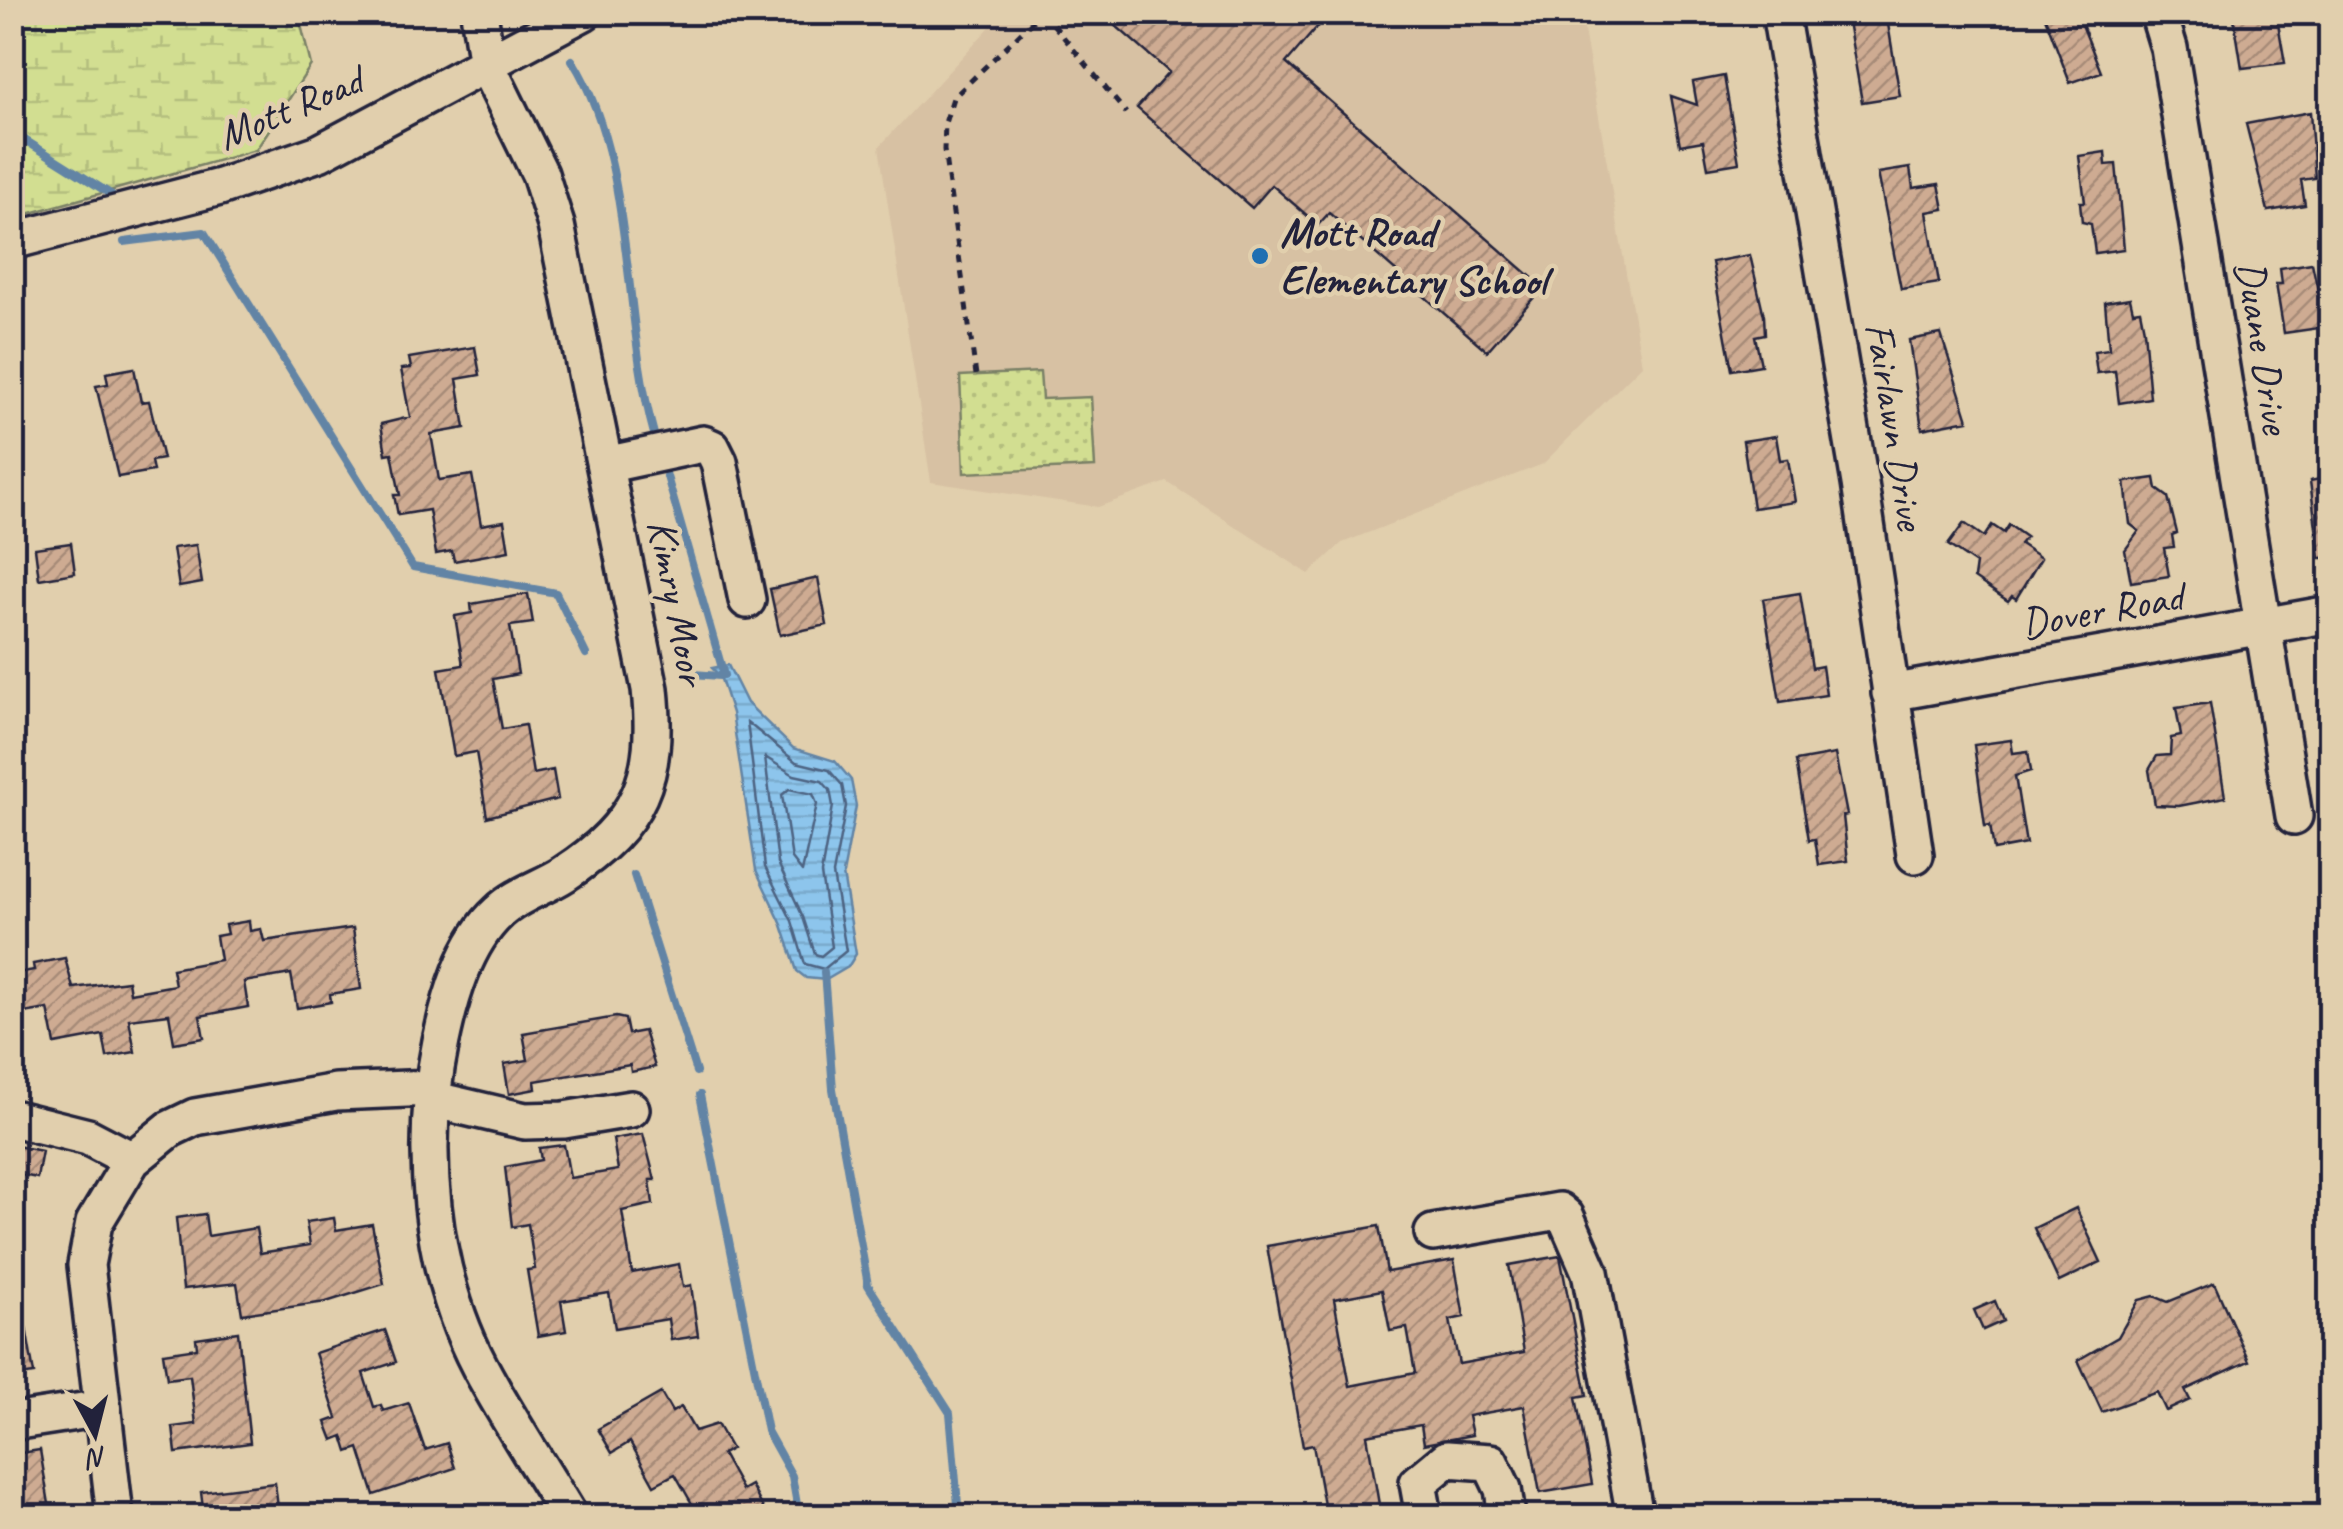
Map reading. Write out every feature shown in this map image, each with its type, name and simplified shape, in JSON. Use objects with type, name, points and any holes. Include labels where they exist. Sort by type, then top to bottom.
[{"type":"street","name":"Kimry Moor","points":[[479,12],[487,66],[540,174],[556,225],[650,688],[655,739],[641,795],[610,840],[564,874],[499,911],[471,948],[446,1013],[431,1093],[431,1196],[444,1266],[478,1364],[569,1516]]},
{"type":"street","name":"Mott Road","points":[[12,240],[220,187],[319,153],[584,12]]},
{"type":"street","name":"Fairlawn Drive","points":[[1780,12],[1860,483],[1916,855]]},
{"type":"street","name":"Duane Drive","points":[[2158,12],[2169,48],[2294,816]]},
{"type":"street","points":[[605,465],[703,444],[712,448],[719,462],[747,600]]},
{"type":"street","name":"Dover Road","points":[[1890,693],[2330,614]]},
{"type":"street","points":[[115,1516],[86,1265],[94,1223],[132,1160],[170,1129],[196,1117],[336,1092],[431,1093],[524,1121],[564,1120],[631,1109]]},
{"type":"street","points":[[12,1118],[88,1138],[132,1160]]},
{"type":"street","points":[[1433,1233],[1559,1211],[1566,1217],[1590,1272],[1635,1516]]},
{"type":"street","points":[[12,1422],[102,1408]]},
{"type":"street","points":[[1424,1516],[1418,1482],[1448,1458],[1490,1462],[1503,1488],[1507,1516]]},
{"type":"path","points":[[976,375],[944,150],[944,122],[953,98],[1043,12],[1126,112]]},
{"type":"shaded area","name":"Mott Road Elementary School","points":[[994,13],[1581,13],[1642,365],[1543,464],[1342,543],[1309,574],[1167,482],[1098,507],[931,482],[879,147],[998,18]]},
{"type":"green space","points":[[13,12],[298,13],[311,65],[256,150],[13,218]]},
{"type":"green space","points":[[1040,372],[1042,399],[1091,397],[1095,467],[964,473],[960,376]]},
{"type":"water","points":[[728,665],[747,703],[793,748],[835,761],[851,780],[856,806],[843,874],[856,954],[848,967],[826,980],[806,978],[797,971],[782,925],[756,870],[732,713],[720,676],[712,668]]},
{"type":"building","points":[[1100,12],[1330,12],[1286,63],[1543,287],[1487,351],[1329,213],[1318,225],[1272,185],[1252,208],[1137,108],[1169,72]]},
{"type":"building","points":[[1851,12],[1886,12],[1900,96],[1862,102],[1849,27]]},
{"type":"building","points":[[2043,12],[2077,12],[2101,72],[2070,83]]},
{"type":"building","points":[[2233,12],[2276,12],[2285,63],[2242,68]]},
{"type":"building","points":[[1724,76],[1739,163],[1708,168],[1703,141],[1680,145],[1671,96],[1697,105],[1693,82]]},
{"type":"building","points":[[2310,112],[2315,178],[2301,180],[2305,205],[2268,211],[2246,124]]},
{"type":"building","points":[[2105,152],[2106,165],[2116,164],[2124,249],[2095,253],[2091,224],[2082,222],[2080,202],[2085,202],[2079,156]]},
{"type":"building","points":[[1910,168],[1913,188],[1939,184],[1944,209],[1927,212],[1939,283],[1901,289],[1878,173]]},
{"type":"building","points":[[1750,255],[1764,316],[1765,334],[1755,336],[1761,365],[1732,370],[1712,262]]},
{"type":"building","points":[[2312,263],[2326,327],[2284,333],[2276,284],[2282,284],[2280,268]]},
{"type":"building","points":[[2130,298],[2133,311],[2140,310],[2144,330],[2150,398],[2119,403],[2115,371],[2097,373],[2094,351],[2109,349],[2105,302]]},
{"type":"building","points":[[1941,334],[1968,420],[1922,429],[1909,340]]},
{"type":"building","points":[[475,347],[480,375],[457,379],[465,428],[431,434],[439,480],[472,475],[481,525],[504,521],[509,551],[454,561],[452,551],[436,554],[429,510],[398,515],[394,495],[400,495],[392,453],[386,454],[381,424],[410,417],[401,369],[411,368],[409,358]]},
{"type":"building","points":[[134,368],[141,402],[149,401],[163,459],[151,461],[153,471],[118,477],[96,386],[108,384],[106,373]]},
{"type":"building","points":[[1776,436],[1780,460],[1788,459],[1795,502],[1753,508],[1743,441]]},
{"type":"building","points":[[2330,477],[2330,558],[2320,558],[2310,481]]},
{"type":"building","points":[[2155,478],[2157,489],[2168,497],[2177,533],[2172,535],[2174,547],[2164,548],[2169,576],[2131,582],[2125,550],[2139,531],[2130,524],[2125,482]]},
{"type":"building","points":[[1964,523],[1984,537],[1992,525],[2004,533],[2009,525],[2026,537],[2020,544],[2041,558],[2016,599],[2012,596],[2008,601],[1974,578],[1976,564],[1948,545]]},
{"type":"building","points":[[71,543],[75,573],[39,579],[35,548]]},
{"type":"building","points":[[196,545],[202,583],[179,587],[173,548]]},
{"type":"building","points":[[818,578],[827,625],[780,635],[770,589]]},
{"type":"building","points":[[1800,593],[1812,668],[1822,666],[1826,695],[1780,702],[1763,599]]},
{"type":"building","points":[[528,594],[533,623],[510,626],[518,674],[493,679],[502,729],[525,725],[533,774],[553,770],[558,799],[487,817],[476,752],[454,756],[439,669],[463,665],[455,616],[472,613],[471,604]]},
{"type":"building","points":[[2210,703],[2225,797],[2179,806],[2155,805],[2149,770],[2157,756],[2170,755],[2171,738],[2181,736],[2176,708]]},
{"type":"building","points":[[2011,740],[2013,753],[2028,751],[2031,771],[2015,776],[2026,844],[1994,850],[1990,825],[1985,826],[1974,745]]},
{"type":"building","points":[[1835,754],[1847,815],[1843,816],[1848,861],[1819,865],[1815,839],[1809,840],[1796,761]]},
{"type":"building","points":[[249,921],[250,931],[261,929],[264,941],[353,928],[361,989],[330,994],[331,1002],[297,1008],[291,974],[244,982],[248,1007],[200,1016],[204,1038],[174,1043],[169,1014],[129,1019],[135,1052],[107,1057],[103,1035],[55,1044],[48,1009],[12,1015],[12,974],[34,970],[33,964],[65,958],[73,988],[128,981],[130,993],[175,985],[172,969],[220,960],[216,936],[227,934],[225,925]]},
{"type":"building","points":[[616,1017],[625,1019],[628,1034],[644,1031],[655,1067],[631,1072],[630,1065],[535,1081],[536,1089],[509,1094],[504,1064],[528,1060],[523,1033]]},
{"type":"building","points":[[643,1134],[655,1180],[650,1180],[653,1204],[622,1211],[632,1273],[679,1264],[683,1287],[691,1285],[698,1336],[671,1340],[668,1319],[615,1328],[609,1293],[561,1301],[566,1331],[538,1336],[527,1270],[535,1269],[528,1224],[512,1227],[505,1167],[541,1160],[539,1148],[564,1145],[570,1178],[618,1170],[613,1139]]},
{"type":"building","points":[[12,1145],[42,1151],[37,1178],[12,1173]]},
{"type":"building","points":[[2076,1208],[2101,1262],[2059,1282],[2034,1228]]},
{"type":"building","points":[[205,1214],[208,1236],[256,1228],[260,1253],[310,1245],[306,1222],[334,1218],[336,1230],[372,1224],[384,1284],[326,1302],[242,1314],[237,1283],[183,1289],[176,1218]]},
{"type":"building","points":[[1379,1226],[1387,1272],[1454,1260],[1464,1317],[1450,1320],[1459,1364],[1524,1352],[1509,1265],[1560,1256],[1587,1395],[1576,1397],[1592,1484],[1540,1493],[1524,1406],[1468,1416],[1472,1435],[1424,1444],[1421,1425],[1367,1435],[1381,1516],[1326,1516],[1313,1445],[1303,1447],[1267,1246]],"holes":[[[1382,1290],[1390,1331],[1407,1328],[1415,1373],[1350,1386],[1334,1299]]]},
{"type":"building","points":[[2214,1283],[2249,1361],[2185,1390],[2190,1400],[2166,1411],[2157,1392],[2102,1412],[2078,1360],[2118,1337],[2139,1300],[2154,1296],[2168,1302]]},
{"type":"building","points":[[1995,1301],[2003,1321],[1983,1330],[1974,1310]]},
{"type":"building","points":[[23,1310],[34,1374],[12,1377],[12,1311]]},
{"type":"building","points":[[385,1330],[396,1362],[363,1373],[374,1407],[381,1405],[383,1411],[409,1403],[425,1450],[447,1443],[455,1468],[374,1495],[359,1448],[348,1452],[343,1436],[333,1440],[326,1422],[337,1418],[315,1353]]},
{"type":"building","points":[[238,1332],[250,1443],[176,1453],[173,1427],[196,1424],[190,1376],[167,1379],[163,1353],[197,1348],[196,1338]]},
{"type":"building","points":[[661,1393],[672,1412],[681,1407],[695,1431],[717,1424],[731,1449],[722,1454],[742,1490],[751,1485],[764,1510],[752,1516],[699,1516],[675,1474],[654,1485],[630,1442],[612,1453],[598,1429]]},
{"type":"building","points":[[40,1450],[51,1516],[12,1516],[12,1475],[17,1475],[14,1454]]},
{"type":"building","points":[[275,1483],[279,1516],[204,1516],[201,1492]]},
{"type":"waterway","points":[[572,60],[592,100],[607,144],[654,434]]},
{"type":"waterway","points":[[12,132],[112,195]]},
{"type":"waterway","points":[[124,242],[204,232],[413,567],[556,593],[586,654]]},
{"type":"waterway","points":[[666,473],[724,675]]},
{"type":"waterway","points":[[693,674],[720,676]]},
{"type":"waterway","points":[[634,875],[696,1072]]},
{"type":"waterway","points":[[824,972],[833,1089],[868,1285],[950,1413],[959,1516]]},
{"type":"waterway","points":[[700,1095],[767,1431],[792,1476],[799,1516]]},
{"type":"place","name":"Mott Road Elementary School","points":[[1260,256]]}]
